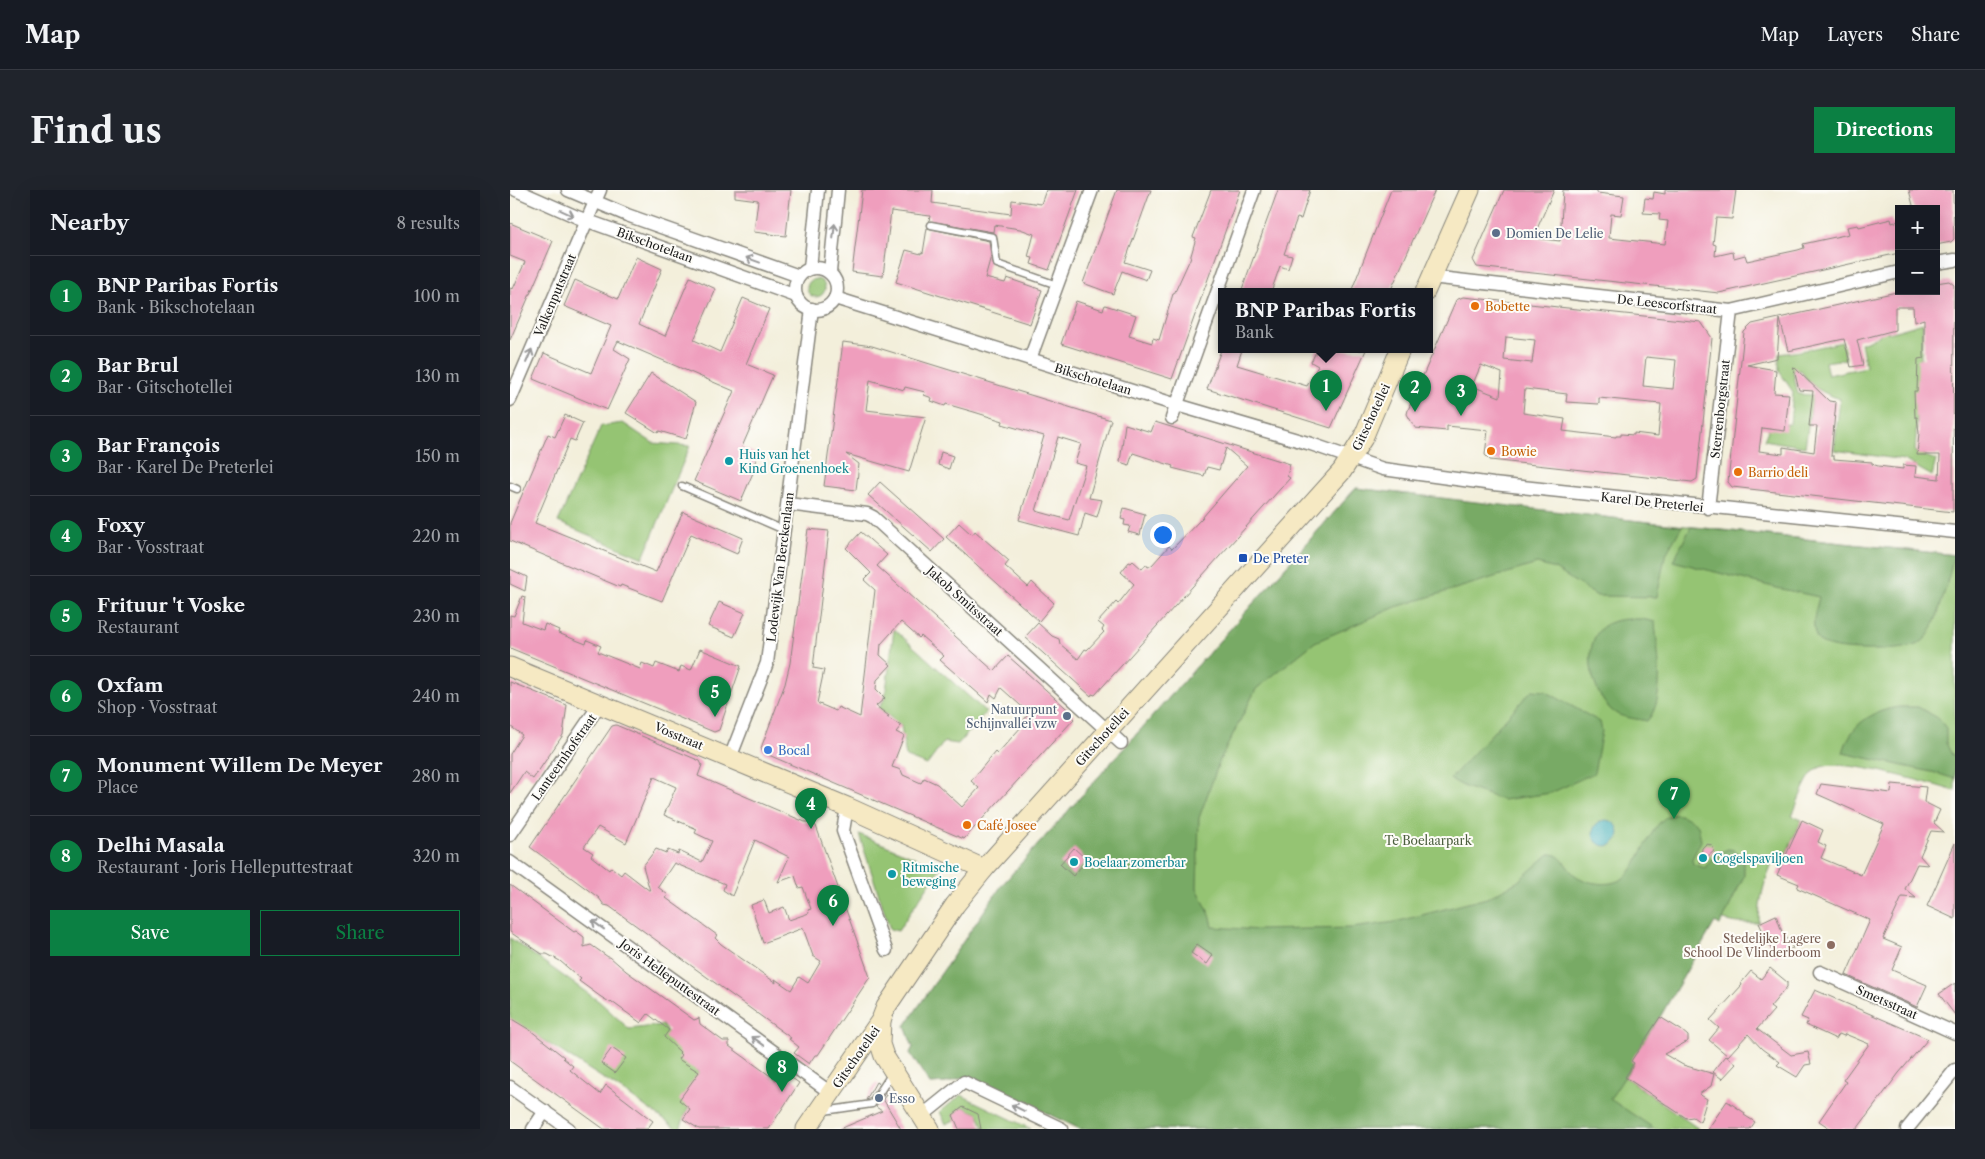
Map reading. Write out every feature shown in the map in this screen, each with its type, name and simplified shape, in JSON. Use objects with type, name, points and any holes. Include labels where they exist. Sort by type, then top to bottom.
[{"type":"street","name":"Bikschotelaan","points":[[516,190],[577,217],[587,219],[796,296],[802,305],[812,309]]},
{"type":"street","name":"Bikschotelaan","points":[[568,190],[598,196],[799,276]]},
{"type":"street","points":[[810,268],[818,190]]},
{"type":"street","points":[[830,272],[838,190]]},
{"type":"street","points":[[1030,359],[1092,190]]},
{"type":"street","points":[[1219,288],[1254,190]]},
{"type":"street","points":[[1428,285],[1470,190]]},
{"type":"street","name":"Valkenputstraat","points":[[510,400],[598,196]]},
{"type":"street","points":[[1940,262],[1955,260]]},
{"type":"street","points":[[796,296],[796,282],[799,276],[810,268],[824,269],[830,272],[836,282],[835,298],[824,308],[812,309]]},
{"type":"street","name":"De Leescorfstraat","points":[[1428,285],[1731,311],[1895,273]]},
{"type":"street","points":[[1172,418],[1218,291]]},
{"type":"street","name":"Bikschotelaan","points":[[835,298],[1177,405],[1311,444],[1351,458]]},
{"type":"street","name":"Lodewijk Van Berckenlaan","points":[[730,758],[767,662],[812,309]]},
{"type":"street","name":"Sterrenborgstraat","points":[[1708,508],[1731,311]]},
{"type":"street","name":"Gitschotellei","points":[[806,1129],[881,1020],[886,1007],[955,905],[984,869],[1115,737],[1331,484],[1351,458],[1365,432],[1399,353]]},
{"type":"street","name":"Karel De Preterlei","points":[[1351,458],[1383,469],[1456,479],[1708,508],[1955,532]]},
{"type":"street","name":"Jakob Smitsstraat","points":[[788,504],[867,514],[873,517],[1115,737]]},
{"type":"street","name":"Vosstraat","points":[[510,667],[847,807],[984,869]]},
{"type":"street","name":"Lanteernhofstraat","points":[[510,835],[600,704]]},
{"type":"street","points":[[847,807],[843,831],[886,950]]},
{"type":"street","name":"Joris Helleputtestraat","points":[[510,862],[831,1093]]},
{"type":"street","name":"Smetsstraat","points":[[1820,972],[1955,1033]]},
{"type":"street","points":[[881,1020],[880,1044],[884,1056],[926,1122],[964,1082],[1062,1129]]},
{"type":"street","points":[[1907,1129],[1955,1070]]},
{"type":"street","points":[[510,1087],[569,1129]]},
{"type":"street","points":[[533,1129],[545,1111]]},
{"type":"lane","points":[[931,225],[993,237],[997,264],[1058,285]]},
{"type":"lane","points":[[510,486],[517,489]]},
{"type":"lane","points":[[682,486],[785,530]]},
{"type":"lane","points":[[818,1112],[872,1104],[894,1070]]},
{"type":"green space","points":[[812,279],[820,279],[825,284],[823,295],[812,297],[807,292],[807,284]]},
{"type":"green space","points":[[1923,323],[1915,452],[1936,460],[1932,476],[1904,460],[1834,450],[1840,399],[1818,389],[1808,381],[1801,370],[1793,371],[1798,394],[1813,395],[1805,447],[1764,440],[1770,425],[1790,424],[1793,392],[1779,371],[1779,354],[1842,342],[1846,359],[1825,362],[1828,375],[1866,367],[1861,343],[1879,336],[1881,329],[1889,333]]},
{"type":"green space","points":[[623,423],[653,443],[690,446],[643,558],[558,522],[601,426]]},
{"type":"green space","name":"Te Boelaarpark","points":[[1356,488],[1538,510],[1955,555],[1955,791],[1884,772],[1843,766],[1827,766],[1817,769],[1809,777],[1792,816],[1802,820],[1783,860],[1775,857],[1768,873],[1761,897],[1759,923],[1737,923],[1723,920],[1720,925],[1715,922],[1632,1061],[1634,1063],[1625,1077],[1699,1129],[1080,1129],[969,1076],[946,1083],[930,1084],[910,1053],[913,1047],[905,1026],[1002,885]]},
{"type":"green space","points":[[1356,488],[1682,526],[1665,556],[1657,597],[1597,596],[1555,569],[1537,564],[1396,607],[1315,642],[1256,689],[1220,760],[1199,818],[1197,888],[1211,917],[1213,927],[1260,930],[1352,928],[1395,922],[1487,898],[1517,882],[1549,854],[1561,858],[1575,875],[1586,881],[1611,883],[1622,879],[1631,870],[1653,831],[1661,821],[1671,815],[1683,816],[1698,825],[1701,841],[1692,859],[1693,864],[1705,868],[1714,855],[1728,849],[1735,850],[1742,856],[1744,876],[1720,925],[1715,922],[1632,1061],[1634,1063],[1610,1099],[1655,1129],[1080,1129],[969,1076],[946,1083],[930,1084],[910,1053],[913,1047],[905,1026],[1002,885]]},
{"type":"green space","points":[[1691,527],[1954,555],[1939,611],[1930,632],[1924,640],[1913,646],[1901,648],[1862,650],[1835,648],[1819,641],[1814,631],[1814,619],[1819,597],[1673,561]]},
{"type":"green space","points":[[1642,619],[1655,622],[1659,660],[1657,700],[1653,712],[1647,721],[1617,714],[1608,707],[1595,685],[1591,658],[1592,645],[1596,634],[1604,626],[1617,620]]},
{"type":"green space","points":[[894,629],[986,712],[958,744],[944,742],[927,765],[906,757],[901,726],[879,708],[885,698]]},
{"type":"green space","points":[[1532,690],[1545,691],[1600,722],[1602,731],[1594,773],[1551,793],[1503,800],[1465,787],[1450,779]]},
{"type":"green space","points":[[1899,707],[1918,707],[1938,718],[1946,728],[1946,743],[1952,755],[1955,755],[1955,779],[1936,773],[1843,753],[1851,734],[1864,721],[1880,712]]},
{"type":"green space","points":[[859,834],[940,868],[898,931],[890,929]]},
{"type":"green space","points":[[510,938],[600,1002],[629,1029],[662,1025],[701,1076],[680,1129],[677,1129],[629,1095],[510,1019]]},
{"type":"green space","points":[[961,1095],[1031,1129],[984,1129],[978,1114],[963,1107],[953,1115],[955,1120],[946,1124],[940,1112]]},
{"type":"water","points":[[1606,820],[1615,824],[1619,833],[1615,842],[1606,846],[1597,842],[1593,833],[1597,824]]},
{"type":"building","points":[[735,190],[791,190],[786,236],[754,232],[758,200],[735,197]]},
{"type":"building","points":[[862,190],[933,190],[932,203],[1011,214],[1012,200],[1041,204],[1046,190],[1078,190],[1049,270],[1031,264],[1033,258],[1028,257],[1034,234],[1020,229],[994,225],[993,232],[929,221],[930,216],[891,211],[883,276],[852,272]]},
{"type":"building","points":[[1117,190],[1151,190],[1125,262],[1150,270],[1146,280],[1122,271],[1113,294],[1083,283]]},
{"type":"building","points":[[1211,190],[1240,190],[1172,379],[1061,344],[1076,301],[1103,310],[1105,305],[1136,315],[1129,336],[1152,343],[1153,338],[1159,340],[1173,294],[1190,259],[1196,238],[1193,237]]},
{"type":"building","points":[[1278,190],[1310,190],[1301,219],[1297,218],[1284,254],[1292,256],[1288,269],[1280,266],[1272,288],[1242,288]]},
{"type":"building","points":[[1391,190],[1435,190],[1392,288],[1353,288]]},
{"type":"building","points":[[1504,190],[1554,190],[1533,238],[1560,241],[1563,190],[1597,190],[1597,193],[1624,196],[1621,215],[1611,214],[1609,238],[1665,244],[1668,221],[1659,220],[1660,214],[1643,213],[1645,198],[1653,199],[1654,192],[1665,194],[1665,190],[1736,190],[1732,219],[1716,218],[1713,244],[1716,245],[1715,256],[1733,252],[1734,258],[1745,255],[1747,261],[1798,250],[1804,248],[1803,244],[1849,234],[1847,227],[1858,225],[1859,227],[1891,219],[1892,223],[1895,222],[1895,254],[1719,293],[1477,267],[1473,260]]},
{"type":"building","points":[[1909,190],[1953,190],[1954,239],[1951,242],[1940,244],[1940,205],[1913,205]]},
{"type":"building","points":[[510,223],[553,241],[510,340],[510,288],[513,289],[525,262],[510,256]]},
{"type":"building","points":[[927,228],[989,241],[991,256],[985,278],[1005,283],[1007,278],[1042,290],[1030,324],[896,282],[906,250],[923,253]]},
{"type":"building","points":[[636,257],[662,269],[639,324],[665,336],[690,277],[716,289],[694,340],[720,352],[743,298],[769,309],[746,364],[773,375],[742,447],[758,455],[753,467],[755,468],[741,501],[694,481],[734,391],[618,341],[614,349],[630,359],[607,410],[533,379],[544,353],[591,373],[611,326],[564,306],[575,280],[618,299]]},
{"type":"building","points":[[1949,281],[1954,285],[1953,512],[1732,487],[1728,482],[1744,332],[1752,324],[1895,292],[1895,295],[1940,295],[1940,282]],"holes":[[[1895,307],[1913,307],[1914,322],[1924,319],[1924,358],[1918,359],[1917,391],[1914,391],[1915,417],[1917,417],[1919,433],[1917,455],[1940,455],[1939,479],[1915,476],[1916,466],[1903,465],[1903,469],[1878,466],[1872,464],[1872,462],[1834,459],[1834,456],[1831,456],[1836,402],[1829,401],[1793,366],[1799,390],[1813,391],[1809,426],[1817,426],[1814,452],[1783,447],[1783,454],[1759,451],[1762,428],[1785,431],[1789,394],[1774,393],[1776,370],[1747,365],[1777,358],[1780,319],[1788,351],[1844,339],[1851,367],[1863,365],[1857,340],[1895,330]]]},
{"type":"building","points":[[1463,297],[1701,322],[1712,338],[1697,479],[1692,482],[1490,460],[1485,455],[1488,430],[1447,426],[1447,431],[1415,428],[1407,414],[1456,300]],"holes":[[[1506,337],[1535,340],[1532,363],[1504,360]],[[1646,357],[1676,360],[1673,389],[1643,386]],[[1481,365],[1502,373],[1500,397],[1472,386]],[[1525,389],[1567,394],[1566,402],[1599,404],[1599,398],[1661,404],[1658,436],[1634,433],[1634,435],[1621,434],[1621,436],[1616,437],[1563,431],[1565,419],[1523,413]]]},
{"type":"building","points":[[843,342],[872,346],[1111,420],[1089,498],[1102,500],[1097,517],[1085,513],[1079,536],[1019,520],[1044,436],[1002,424],[1003,421],[974,412],[931,401],[932,398],[924,395],[925,392],[905,387],[904,390],[870,380],[866,410],[926,417],[909,472],[846,454],[859,464],[856,490],[824,486]],"holes":[[[1058,437],[1081,444],[1075,463],[1086,466],[1069,520],[1036,511]]]},
{"type":"building","points":[[1220,353],[1241,353],[1237,365],[1307,386],[1318,366],[1311,362],[1316,353],[1365,353],[1331,428],[1207,389]]},
{"type":"building","points":[[651,373],[696,402],[686,439],[659,431],[658,433],[626,413]]},
{"type":"building","points":[[565,415],[583,423],[575,441],[570,439],[535,523],[656,572],[683,512],[743,538],[737,554],[691,534],[662,601],[621,585],[620,587],[510,541],[510,523],[548,434],[555,437]]},
{"type":"building","points":[[1155,422],[1290,464],[1287,476],[1290,478],[1095,695],[1092,694],[1091,696],[1025,637],[1038,623],[1052,636],[1059,639],[1060,644],[1078,659],[1085,649],[1087,650],[1104,632],[1102,630],[1104,627],[1098,622],[1116,602],[1118,604],[1134,584],[1121,572],[1129,562],[1133,561],[1142,569],[1146,564],[1148,567],[1152,565],[1169,546],[1172,549],[1247,466],[1226,448],[1219,470],[1207,467],[1204,476],[1172,468],[1173,466],[1133,453],[1129,465],[1120,462],[1125,424],[1151,432]]},
{"type":"building","points":[[941,452],[953,456],[949,469],[938,465]]},
{"type":"building","points":[[880,482],[944,539],[932,552],[868,495]]},
{"type":"building","points":[[1124,508],[1145,514],[1140,535],[1128,532],[1130,526],[1124,525],[1125,520],[1121,519]]},
{"type":"building","points":[[959,523],[970,533],[973,534],[975,531],[1009,561],[1005,566],[1028,587],[1032,582],[1054,603],[1039,621],[946,537]]},
{"type":"building","points":[[808,529],[829,531],[813,668],[824,670],[817,703],[836,711],[838,707],[860,717],[875,590],[864,580],[871,573],[846,548],[861,532],[887,555],[877,566],[994,671],[1008,656],[1074,715],[1072,717],[1074,719],[964,839],[764,753],[761,748],[785,684],[790,663]],"holes":[[[901,622],[919,638],[921,636],[944,656],[940,660],[988,702],[991,694],[996,698],[1001,688],[1029,713],[1020,725],[1022,726],[997,754],[995,752],[971,781],[979,788],[962,807],[937,784],[924,778],[921,783],[903,775],[901,770],[892,767],[904,736],[896,732],[901,726],[887,717],[889,716],[876,706],[885,698],[876,689],[877,680],[891,665],[880,655],[881,644]]]},
{"type":"building","points":[[510,569],[527,577],[525,591],[510,584]]},
{"type":"building","points":[[522,596],[525,597],[522,622],[543,630],[545,624],[559,630],[558,633],[586,644],[587,640],[601,646],[598,652],[640,669],[642,663],[654,668],[656,663],[679,672],[681,666],[691,670],[700,649],[741,666],[719,730],[714,732],[510,648],[510,615],[514,616]]},
{"type":"building","points":[[719,602],[745,613],[734,637],[708,626]]},
{"type":"building","points":[[510,682],[567,705],[563,735],[533,779],[524,772],[510,793],[510,754],[522,735],[510,726]]},
{"type":"building","points":[[616,725],[700,761],[702,765],[698,776],[805,822],[811,822],[816,826],[870,977],[818,1055],[815,1055],[809,1064],[794,1053],[799,1047],[789,1039],[791,1038],[609,906],[604,905],[599,898],[530,847],[612,726]],"holes":[[[654,777],[676,787],[664,815],[697,829],[695,833],[712,841],[702,862],[679,851],[678,854],[668,850],[666,853],[656,849],[643,866],[650,891],[624,871],[621,875],[611,867],[609,870],[591,856],[593,853],[584,847],[598,827],[626,843]],[[755,840],[789,857],[778,882],[795,876],[799,888],[803,887],[811,909],[808,910],[809,913],[789,920],[784,907],[769,913],[764,900],[751,905],[763,943],[803,928],[813,956],[821,961],[808,983],[799,977],[791,990],[775,979],[776,983],[721,944],[715,938],[717,935],[666,898],[668,895],[658,887],[674,863],[725,884],[723,890],[732,896]]]},
{"type":"building","points":[[1821,784],[1891,793],[1892,784],[1926,787],[1924,802],[1940,810],[1934,823],[1944,832],[1931,831],[1920,856],[1928,865],[1917,864],[1905,889],[1916,898],[1902,897],[1883,939],[1902,947],[1892,970],[1927,985],[1917,1007],[1846,975],[1870,920],[1797,888],[1799,884],[1777,875],[1802,820],[1823,830],[1818,842],[1826,846],[1821,858],[1861,875],[1884,824],[1817,794]]},
{"type":"building","points":[[1955,843],[1955,919],[1927,906]]},
{"type":"building","points":[[1706,844],[1712,845],[1714,851],[1700,863],[1702,848]]},
{"type":"building","name":"Boelaar zomerbar","points":[[1074,848],[1087,860],[1073,876],[1060,864]]},
{"type":"building","points":[[510,885],[574,932],[576,931],[584,937],[584,947],[591,945],[694,1020],[699,1018],[700,1024],[723,1041],[729,1041],[729,1046],[776,1080],[782,1071],[799,1083],[769,1129],[699,1129],[683,1119],[690,1109],[679,1100],[699,1072],[678,1059],[681,1055],[680,1052],[664,1037],[669,1030],[648,1014],[641,1023],[579,981],[581,979],[560,961],[547,954],[542,954],[510,932]]},
{"type":"building","points":[[1776,915],[1782,932],[1793,948],[1775,957],[1759,923]]},
{"type":"building","points":[[1197,944],[1213,955],[1207,964],[1191,953]]},
{"type":"building","points":[[1770,968],[1787,982],[1787,987],[1770,1007],[1774,1010],[1757,1029],[1791,1055],[1808,1052],[1811,1064],[1805,1065],[1797,1077],[1777,1065],[1780,1062],[1762,1049],[1748,1034],[1728,1056],[1709,1040],[1719,1028],[1710,1020],[1742,985],[1741,983],[1751,971],[1761,979]]},
{"type":"building","points":[[1955,983],[1955,1015],[1939,994]]},
{"type":"building","points":[[1815,990],[1928,1039],[1899,1073],[1857,1129],[1831,1129],[1819,1121],[1846,1082],[1843,1080],[1869,1044],[1845,1034],[1844,1036],[1839,1034],[1836,1039],[1806,1025],[1808,1020],[1801,1017]]},
{"type":"building","points":[[1660,1017],[1688,1036],[1688,1041],[1664,1054],[1683,1065],[1714,1074],[1711,1086],[1699,1094],[1707,1099],[1700,1122],[1693,1117],[1686,1118],[1625,1077],[1634,1063],[1631,1061]]},
{"type":"building","points":[[510,1018],[530,1030],[564,1057],[573,1066],[570,1070],[600,1094],[606,1085],[653,1121],[647,1129],[604,1129],[510,1061]]},
{"type":"building","points":[[612,1048],[626,1058],[615,1073],[601,1063]]},
{"type":"building","points":[[1726,1056],[1736,1064],[1722,1079],[1713,1072]]},
{"type":"building","points":[[876,1082],[879,1084],[869,1099],[866,1100]]},
{"type":"building","points":[[887,1090],[889,1091],[883,1099],[901,1129],[840,1129],[882,1111],[876,1107]]},
{"type":"building","points":[[1727,1101],[1755,1122],[1750,1129],[1708,1129]]},
{"type":"building","points":[[963,1107],[978,1114],[981,1129],[959,1129],[953,1115]]},
{"type":"place","name":"Domien De Lelie","points":[[1496,233]]},
{"type":"place","name":"Bobette","points":[[1475,306]]},
{"type":"place","name":"BNP Paribas Fortis","points":[[1326,411]]},
{"type":"place","name":"Bar Brul","points":[[1415,412]]},
{"type":"place","name":"Bar François","points":[[1461,416]]},
{"type":"place","name":"Bowie","points":[[1491,451]]},
{"type":"place","name":"Huis van het Kind Groenenhoek","points":[[729,461]]},
{"type":"place","name":"Barrio deli","points":[[1738,472]]},
{"type":"place","name":"De Preter","points":[[1243,558]]},
{"type":"place","name":"Natuurpunt Schijnvallei vzw","points":[[1067,716]]},
{"type":"place","name":"Frituur 't Voske","points":[[715,717]]},
{"type":"place","name":"Bocal","points":[[768,750]]},
{"type":"place","name":"Monument Willem De Meyer","points":[[1674,819]]},
{"type":"place","name":"Café Josee","points":[[967,825]]},
{"type":"place","name":"Foxy","points":[[811,829]]},
{"type":"place","name":"Cogelspaviljoen","points":[[1703,858]]},
{"type":"place","name":"Boelaar zomerbar","points":[[1074,862]]},
{"type":"place","name":"Ritmische beweging","points":[[892,874]]},
{"type":"place","name":"Oxfam","points":[[833,926]]},
{"type":"place","name":"Stedelijke Lagere School De Vlinderboom","points":[[1831,945]]},
{"type":"place","name":"Delhi Masala","points":[[782,1092]]},
{"type":"place","name":"Esso","points":[[879,1098]]}]
